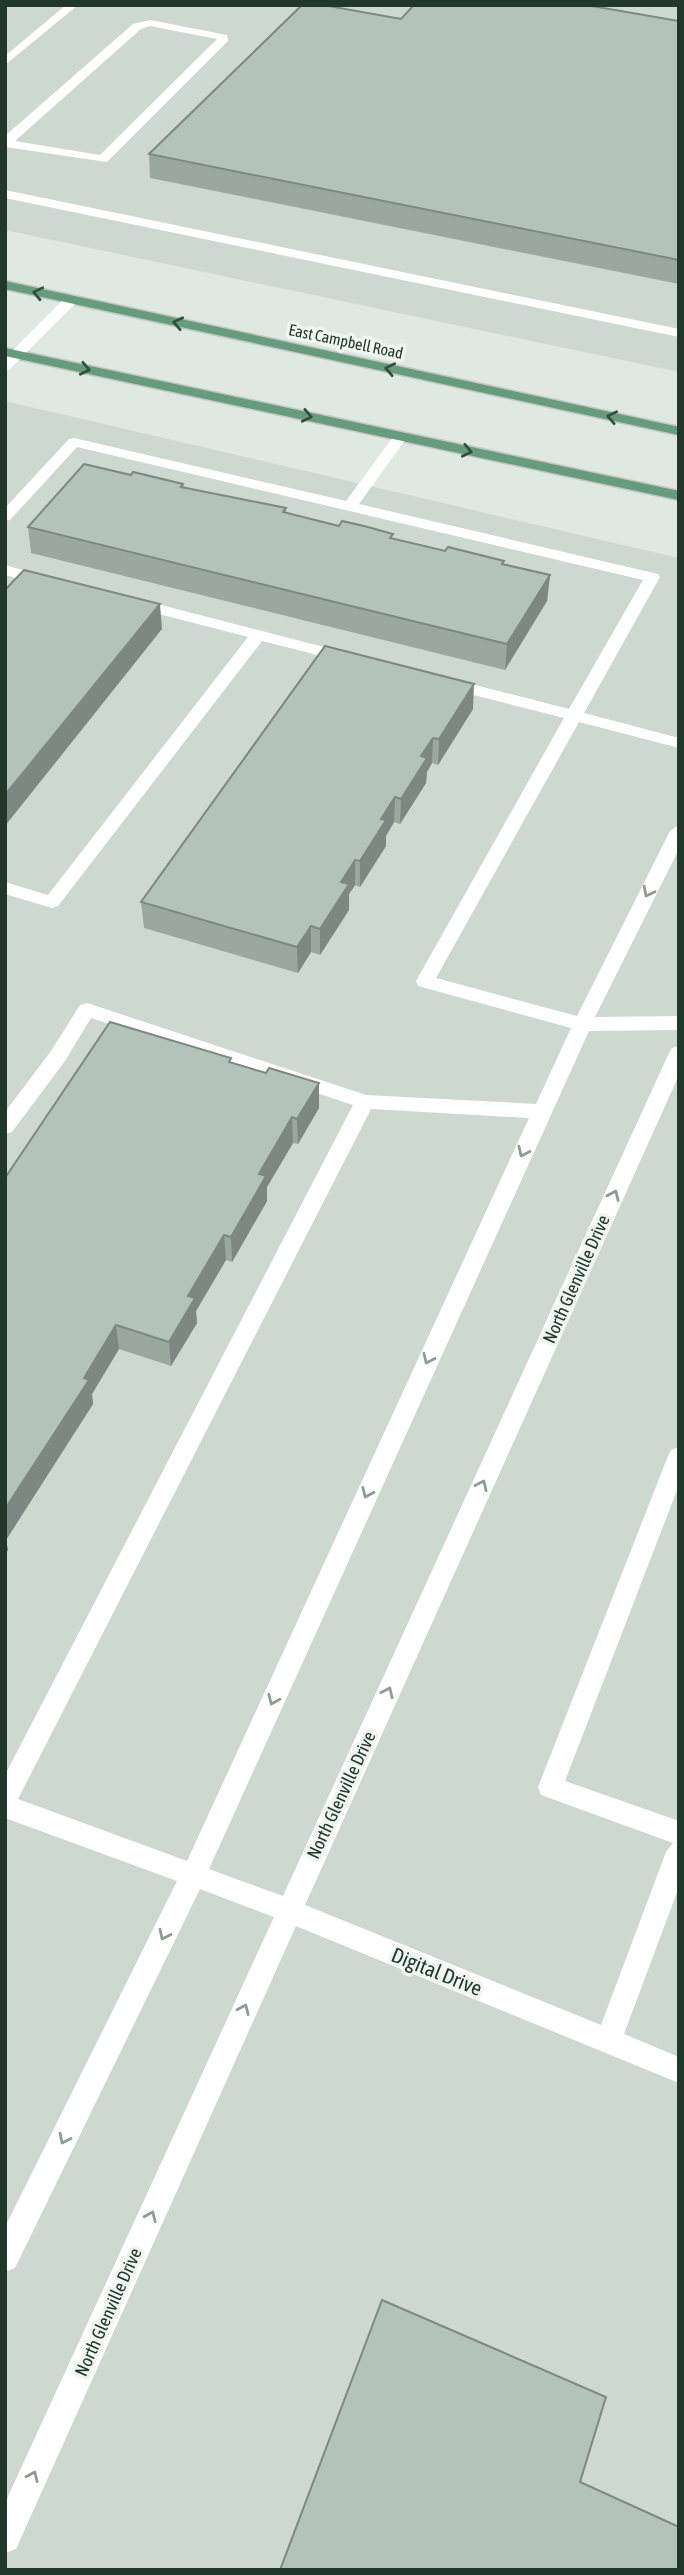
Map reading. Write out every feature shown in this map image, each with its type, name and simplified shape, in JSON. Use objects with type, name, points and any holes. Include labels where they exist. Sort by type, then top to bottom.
[{"type":"main road","name":"East Campbell Road","points":[[5,285],[679,431]]},
{"type":"main road","points":[[12,353],[679,496]]},
{"type":"street","points":[[5,62],[73,5]]},
{"type":"street","points":[[150,23],[223,37],[103,159],[5,143],[137,26],[150,23]]},
{"type":"street","points":[[5,194],[679,333]]},
{"type":"street","points":[[5,366],[12,353],[71,300]]},
{"type":"street","points":[[350,506],[401,436]]},
{"type":"street","points":[[5,517],[74,442],[652,577],[425,981],[582,1024],[679,1023]]},
{"type":"street","points":[[5,570],[58,584]]},
{"type":"street","points":[[111,597],[364,662]]},
{"type":"street","points":[[5,888],[52,902],[258,635]]},
{"type":"street","points":[[430,679],[679,743]]},
{"type":"street","points":[[5,2258],[194,1874],[582,1024],[679,831]]},
{"type":"street","points":[[5,1127],[58,1056],[87,1010],[365,1102],[542,1111]]},
{"type":"street","name":"North Glenville Drive","points":[[5,2538],[679,1053]]},
{"type":"street","points":[[5,1800],[365,1102]]},
{"type":"street","points":[[679,1456],[550,1787],[679,1833]]},
{"type":"street","name":"Digital Drive","points":[[5,1806],[288,1910],[679,2070]]},
{"type":"street","points":[[608,2041],[679,1852]]},
{"type":"shaded area","points":[[5,5],[679,5],[679,372],[5,230]]},
{"type":"shaded area","points":[[5,401],[679,558],[679,2570],[5,2570]]},
{"type":"building","points":[[302,5],[323,5],[401,19],[414,5],[586,5],[679,21],[679,260],[149,154]]},
{"type":"building","points":[[84,464],[131,475],[133,472],[183,484],[181,487],[286,508],[283,512],[339,526],[342,521],[368,527],[393,534],[390,538],[445,551],[448,547],[550,575],[507,644],[28,527]]},
{"type":"building","points":[[24,570],[160,604],[5,795],[5,590]]},
{"type":"building","points":[[325,646],[474,684],[439,739],[433,738],[421,756],[427,758],[401,799],[395,797],[381,819],[386,820],[360,861],[355,860],[341,882],[349,884],[320,929],[311,926],[297,947],[141,902]]},
{"type":"building","points":[[110,1022],[231,1058],[229,1062],[266,1073],[269,1068],[319,1083],[297,1119],[292,1117],[259,1174],[266,1176],[231,1237],[224,1235],[188,1296],[195,1298],[169,1342],[116,1325],[84,1378],[89,1380],[5,1509],[5,1178]]},
{"type":"building","points":[[382,2300],[606,2397],[580,2482],[679,2527],[679,2570],[280,2570]]}]
